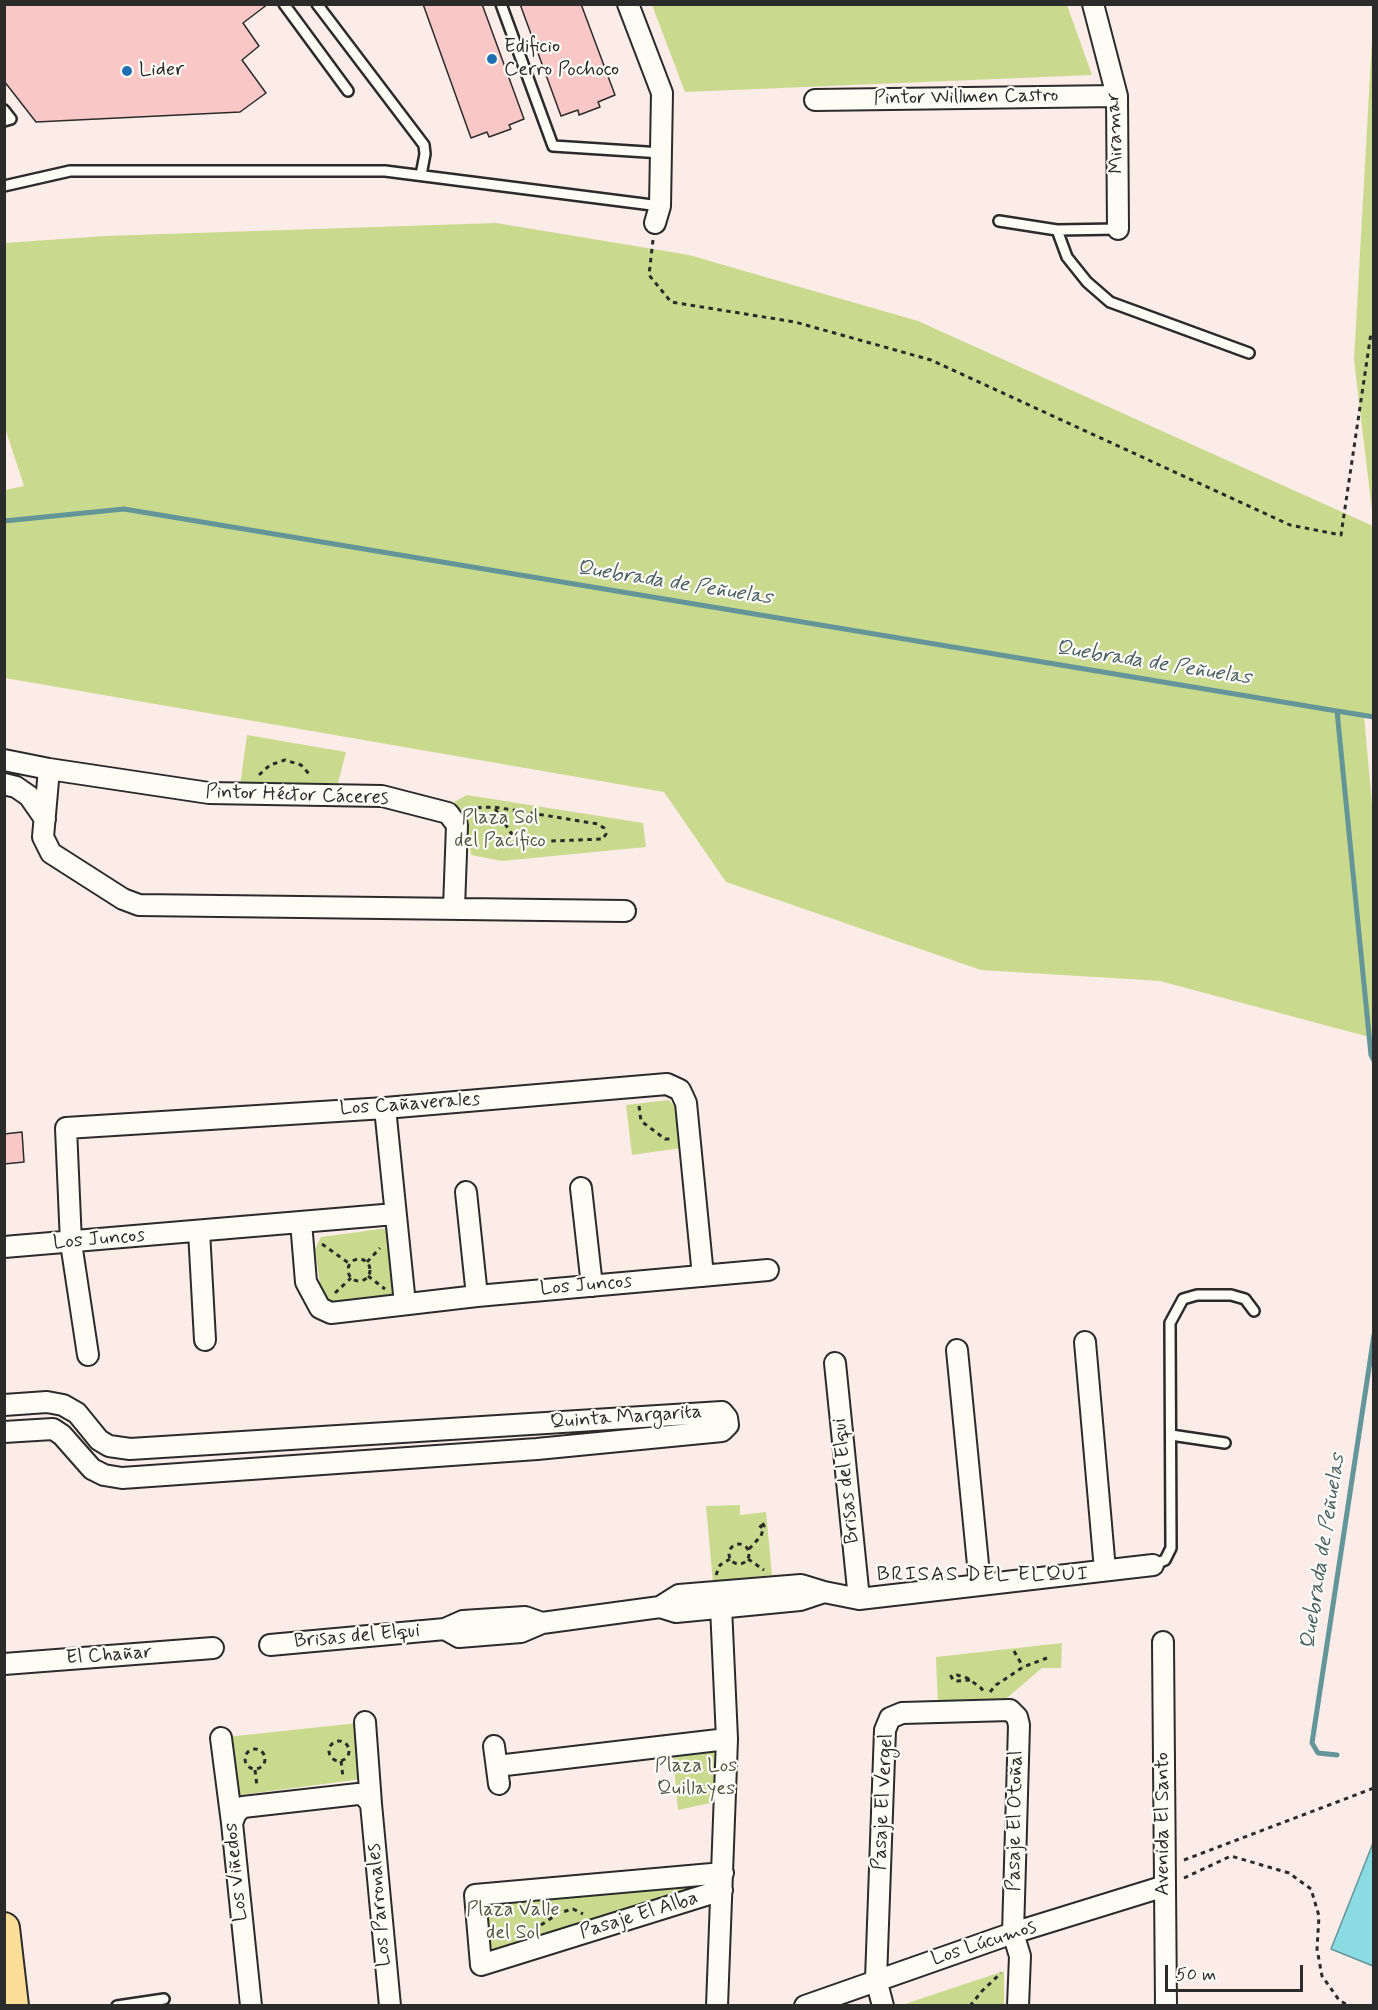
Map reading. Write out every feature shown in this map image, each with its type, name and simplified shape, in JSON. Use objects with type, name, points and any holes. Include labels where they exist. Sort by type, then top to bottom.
[{"type":"main road","points":[[4,1928],[12,2006]]},
{"type":"street","points":[[628,4],[662,93],[662,153],[657,215]]},
{"type":"street","name":"Miramar","points":[[1093,4],[1117,96],[1118,229]]},
{"type":"street","name":"Pintor Willmen Castro","points":[[815,100],[1117,96]]},
{"type":"street","name":"Pintor Héctor Cáceres","points":[[4,760],[209,793],[382,796],[448,813],[450,817]]},
{"type":"street","points":[[49,769],[43,837],[51,853],[123,899],[139,905],[625,911]]},
{"type":"street","points":[[4,784],[16,787],[29,796],[45,819]]},
{"type":"street","points":[[450,817],[457,825],[453,908]]},
{"type":"street","name":"Los Cañaverales","points":[[71,1243],[66,1128],[385,1108],[667,1084],[680,1090],[686,1103],[703,1276]]},
{"type":"street","points":[[385,1108],[405,1304]]},
{"type":"street","points":[[581,1188],[592,1286]]},
{"type":"street","points":[[466,1192],[477,1296]]},
{"type":"street","name":"Los Juncos","points":[[4,1247],[199,1231],[301,1226],[395,1214]]},
{"type":"street","name":"Los Juncos","points":[[301,1226],[306,1281],[320,1308],[331,1313],[477,1296],[768,1270]]},
{"type":"street","points":[[199,1231],[205,1340]]},
{"type":"street","points":[[71,1243],[88,1355]]},
{"type":"street","points":[[1085,1342],[1105,1570]]},
{"type":"street","points":[[957,1350],[980,1585]]},
{"type":"street","name":"Brisas del Elqui","points":[[835,1363],[859,1599]]},
{"type":"street","name":"Quinta Margarita","points":[[4,1405],[47,1402],[63,1405],[77,1413],[99,1440],[109,1446],[129,1449],[722,1412],[727,1418],[728,1425],[722,1431],[537,1449],[122,1478],[104,1475],[92,1469],[62,1435],[53,1429],[4,1432]]},
{"type":"street","name":"Quinta Margarita","points":[[536,1424],[537,1449]]},
{"type":"street","points":[[376,1434],[377,1460]]},
{"type":"street","points":[[197,1445],[198,1472]]},
{"type":"street","name":"Brisas del Elqui","points":[[270,1645],[445,1629],[459,1638],[521,1632],[542,1623],[660,1606],[679,1595],[688,1594],[801,1585],[859,1599],[1153,1565]]},
{"type":"street","name":"Brisas del Elqui","points":[[660,1606],[676,1612],[801,1600],[824,1592]]},
{"type":"street","points":[[717,2006],[727,1739],[721,1607]]},
{"type":"street","name":"Avenida El Santo","points":[[1163,1642],[1167,2006]]},
{"type":"street","name":"El Chañar","points":[[4,1664],[213,1648]]},
{"type":"street","name":"Pasaje El Otoñal","points":[[1010,1710],[1017,1716],[1019,1725],[1013,1933],[1020,1956],[1018,2006]]},
{"type":"street","name":"Pasaje El Vergel","points":[[883,2006],[876,1979],[885,1730],[890,1718],[902,1713],[1010,1710]]},
{"type":"street","name":"Los Parronales","points":[[365,1722],[370,1804],[390,2006]]},
{"type":"street","name":"Los Viñedos","points":[[221,1738],[251,2006]]},
{"type":"street","points":[[494,1746],[498,1775],[727,1739]]},
{"type":"street","points":[[232,1823],[236,1813],[243,1807],[358,1794],[364,1795],[370,1804]]},
{"type":"street","name":"Pasaje El Alba","points":[[722,1882],[481,1965],[475,1895],[722,1882]]},
{"type":"street","name":"Los Lúcumos","points":[[805,2006],[876,1979],[1013,1933],[1165,1886]]},
{"type":"lane","points":[[284,4],[348,91]]},
{"type":"lane","points":[[317,4],[424,145],[425,154],[421,175]]},
{"type":"lane","points":[[501,4],[553,146],[662,153]]},
{"type":"lane","points":[[4,110],[11,119],[4,121]]},
{"type":"lane","points":[[4,186],[70,171],[385,171],[421,175],[657,215]]},
{"type":"lane","points":[[999,221],[1058,230],[1118,229]]},
{"type":"lane","points":[[1058,230],[1067,257],[1086,282],[1110,302],[1250,353]]},
{"type":"lane","points":[[1153,1565],[1165,1560],[1172,1548],[1170,1323],[1183,1299],[1197,1295],[1231,1295],[1245,1299],[1254,1311]]},
{"type":"lane","points":[[1171,1435],[1225,1443]]},
{"type":"lane","points":[[117,2006],[164,1999]]},
{"type":"path","points":[[657,215],[649,275],[671,302],[795,322],[931,360],[1290,525],[1341,535],[1371,333],[1374,334]]},
{"type":"path","points":[[252,794],[259,775],[270,765],[285,760],[301,765],[311,777],[318,795]]},
{"type":"path","points":[[450,817],[471,807],[494,807],[598,824],[604,828],[606,834],[603,839],[526,842],[511,833],[494,807]]},
{"type":"path","points":[[636,1087],[641,1121],[664,1139],[690,1140]]},
{"type":"path","points":[[301,1226],[350,1264]]},
{"type":"path","points":[[356,1259],[363,1259],[369,1265],[369,1275],[364,1280],[354,1280],[348,1271],[350,1264],[356,1259]]},
{"type":"path","points":[[748,1549],[761,1536],[763,1524]]},
{"type":"path","points":[[741,1543],[748,1549],[749,1556],[746,1562],[735,1563],[730,1559],[729,1552],[734,1544],[741,1543]]},
{"type":"path","points":[[1014,1651],[1023,1667]]},
{"type":"path","points":[[970,1680],[957,1681],[951,1676],[957,1674],[970,1680],[988,1696],[996,1685],[1023,1667],[1047,1658]]},
{"type":"path","points":[[337,1740],[344,1742],[349,1749],[348,1756],[342,1761],[335,1761],[328,1753],[329,1746],[337,1740]]},
{"type":"path","points":[[250,1750],[260,1750],[264,1754],[264,1765],[258,1769],[251,1769],[246,1765],[245,1755],[250,1750]]},
{"type":"path","points":[[1166,1866],[1374,1788]]},
{"type":"path","points":[[1165,1886],[1231,1856],[1289,1873],[1311,1889],[1319,1916],[1317,1949],[1322,1976],[1339,2000],[1349,2006]]},
{"type":"path","points":[[970,2006],[981,1991],[1020,1956]]},
{"type":"green space","points":[[652,5],[1067,5],[1092,75],[685,92]]},
{"type":"green space","points":[[1373,21],[1374,519],[1354,360]]},
{"type":"green space","name":"Quebrada de Peñuelas","points":[[496,223],[689,255],[918,321],[1373,526],[1373,717],[1364,716],[1374,825],[1373,1038],[1160,981],[981,970],[726,882],[664,792],[5,678],[5,490],[24,486],[5,428],[5,243],[104,236]]},
{"type":"green space","points":[[247,735],[346,752],[338,783],[240,786]]},
{"type":"green space","name":"Plaza Sol del Pacífico","points":[[467,795],[643,823],[646,847],[502,861],[471,855],[467,822],[454,802]]},
{"type":"green space","points":[[669,1100],[677,1109],[681,1148],[632,1155],[626,1105]]},
{"type":"green space","points":[[388,1228],[399,1293],[393,1300],[332,1305],[322,1298],[315,1249],[321,1237]]},
{"type":"green space","points":[[740,1505],[740,1515],[766,1512],[772,1575],[713,1582],[706,1506]]},
{"type":"green space","points":[[1062,1643],[1061,1668],[1042,1668],[1001,1703],[938,1706],[936,1657]]},
{"type":"green space","points":[[358,1723],[362,1779],[233,1796],[226,1737]]},
{"type":"green space","name":"Plaza Los Quillayes","points":[[717,1747],[715,1802],[678,1810],[673,1755]]},
{"type":"green space","name":"Plaza Valle del Sol","points":[[704,1879],[704,1887],[492,1953],[484,1902]]},
{"type":"green space","points":[[1004,1971],[1004,2005],[902,2005]]},
{"type":"water","points":[[1373,1843],[1373,1966],[1331,1949]]},
{"type":"building","name":"Lider","points":[[4,4],[268,4],[243,23],[259,46],[242,60],[266,93],[240,112],[36,122],[4,81]]},
{"type":"building","name":"Edificio Cerro Pochoco","points":[[423,4],[482,4],[524,119],[509,125],[511,129],[489,137],[487,132],[471,138]]},
{"type":"building","points":[[520,4],[581,4],[615,95],[598,102],[600,107],[579,115],[578,110],[561,116]]},
{"type":"building","points":[[22,1132],[24,1162],[4,1164],[4,1134]]},
{"type":"waterway","name":"Quebrada de Peñuelas","points":[[4,521],[124,509],[1337,711],[1371,1055],[1374,1061]]},
{"type":"waterway","name":"Quebrada de Peñuelas","points":[[1337,711],[1374,717]]},
{"type":"waterway","name":"Quebrada de Peñuelas","points":[[1337,1755],[1318,1753],[1312,1743],[1374,1335]]},
{"type":"place","name":"Edificio Cerro Pochoco","points":[[492,59]]},
{"type":"place","name":"Lider","points":[[127,71]]},
{"type":"district","name":"BRISAS DEL ELQUI","points":[[983,1576]]}]
